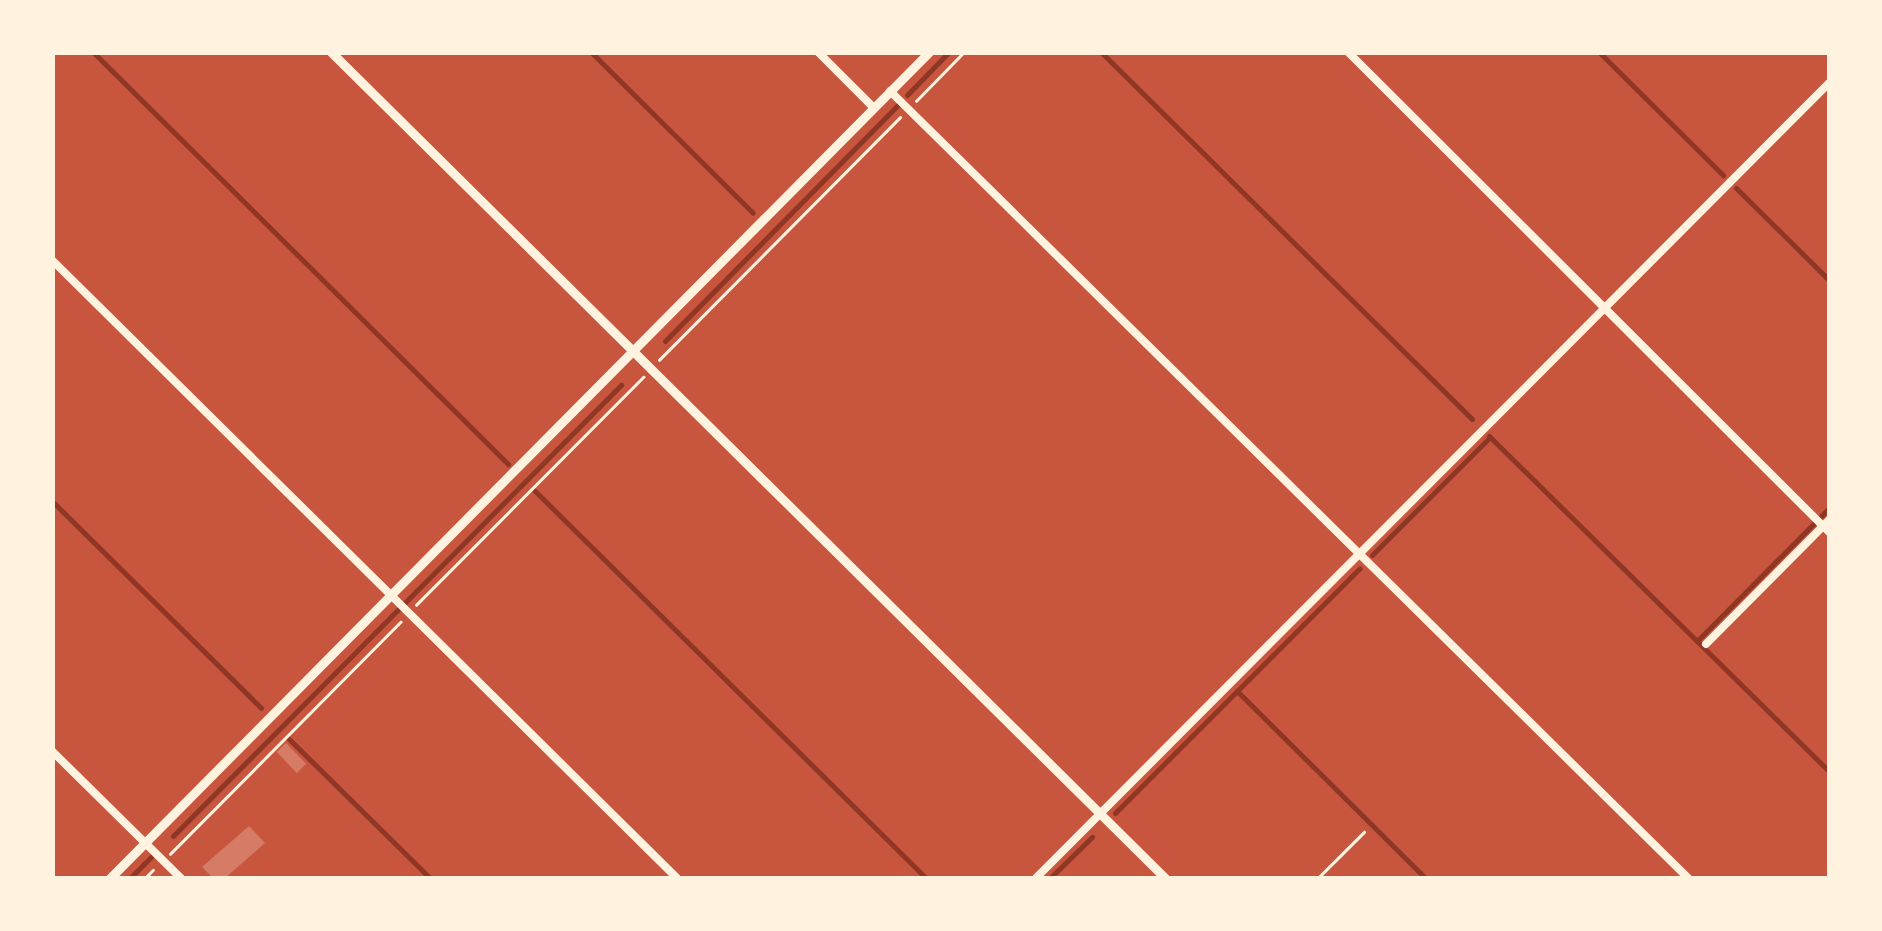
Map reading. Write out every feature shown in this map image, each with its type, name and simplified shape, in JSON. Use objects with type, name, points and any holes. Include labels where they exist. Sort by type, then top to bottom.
[{"type":"street","points":[[331,52],[1164,878]]},
{"type":"street","points":[[818,52],[874,108]]},
{"type":"street","points":[[110,878],[394,598],[929,52]]},
{"type":"street","points":[[1348,52],[1823,524],[1706,644]]},
{"type":"street","points":[[1036,878],[1830,82]]},
{"type":"street","points":[[890,91],[1688,878]]},
{"type":"street","points":[[52,260],[677,878]]},
{"type":"street","points":[[52,751],[181,878]]},
{"type":"path","points":[[145,878],[964,52]]},
{"type":"path","points":[[1318,878],[1364,832]]},
{"type":"building","points":[[286,743],[306,764],[297,773],[277,752]]},
{"type":"building","points":[[249,826],[265,843],[225,878],[213,878],[202,867]]},
{"type":"waterway","points":[[93,52],[508,464]]},
{"type":"waterway","points":[[591,52],[753,213]]},
{"type":"waterway","points":[[907,95],[949,52]]},
{"type":"waterway","points":[[1101,52],[1472,419]]},
{"type":"waterway","points":[[1599,52],[1723,175]]},
{"type":"waterway","points":[[665,341],[899,104]]},
{"type":"waterway","points":[[1736,188],[1830,281]]},
{"type":"waterway","points":[[173,836],[621,385]]},
{"type":"waterway","points":[[1489,436],[1830,772]]},
{"type":"waterway","points":[[1372,555],[1490,437]]},
{"type":"waterway","points":[[535,491],[926,878]]},
{"type":"waterway","points":[[52,501],[261,708]]},
{"type":"waterway","points":[[1697,641],[1830,507]]},
{"type":"waterway","points":[[1115,813],[1360,568]]},
{"type":"waterway","points":[[1237,691],[1425,878]]},
{"type":"waterway","points":[[288,738],[430,878]]},
{"type":"waterway","points":[[1050,878],[1092,837]]},
{"type":"waterway","points":[[130,878],[151,857]]}]
